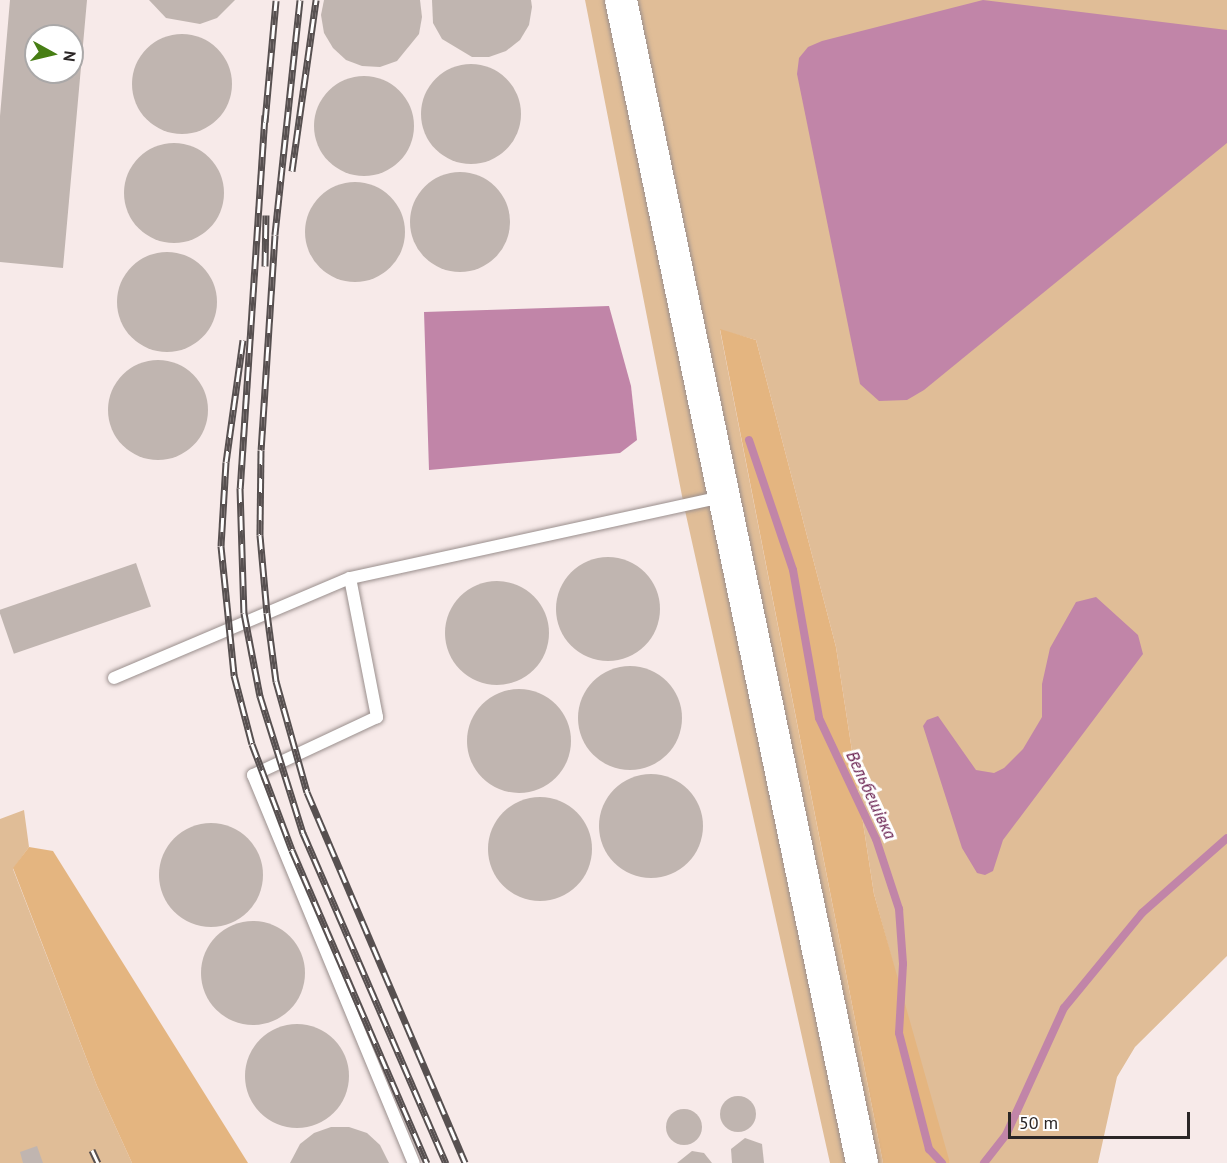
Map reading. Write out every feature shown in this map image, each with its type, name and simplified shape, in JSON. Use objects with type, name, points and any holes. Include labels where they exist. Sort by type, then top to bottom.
[{"type":"street","points":[[621,0],[722,497],[862,1163]]},
{"type":"lane","points":[[114,678],[350,578],[722,497]]},
{"type":"lane","points":[[350,578],[377,717],[253,775],[414,1163]]},
{"type":"shaded area","points":[[585,0],[1227,0],[1227,956],[1135,1047],[1117,1077],[1098,1163],[950,1163],[945,1154],[874,894],[836,647],[756,340],[720,330],[883,1163],[830,1163],[684,506]]},
{"type":"shaded area","points":[[983,0],[1227,30],[1227,143],[924,390],[907,400],[879,401],[860,384],[797,74],[799,58],[808,47],[822,41]]},
{"type":"shaded area","points":[[609,306],[631,386],[637,440],[620,453],[429,470],[424,312]]},
{"type":"shaded area","points":[[720,329],[756,340],[836,647],[874,894],[950,1163],[883,1163]]},
{"type":"shaded area","points":[[1096,597],[1138,635],[1143,654],[1003,840],[993,871],[985,875],[977,873],[962,848],[923,726],[927,720],[938,716],[976,770],[994,773],[1004,768],[1023,749],[1042,717],[1042,684],[1050,648],[1076,602]]},
{"type":"shaded area","points":[[24,810],[29,847],[13,869],[97,1086],[132,1163],[0,1163],[0,819]]},
{"type":"shaded area","points":[[29,847],[53,851],[248,1163],[132,1163],[97,1086],[13,868]]},
{"type":"building","points":[[10,0],[87,0],[84,34],[84,24],[24,24],[24,84],[79,84],[63,268],[0,262],[0,116]]},
{"type":"building","points":[[149,0],[235,0],[217,18],[200,24],[166,18]]},
{"type":"building","points":[[324,0],[420,0],[422,17],[419,34],[397,61],[380,67],[362,66],[346,60],[333,48],[324,33],[321,15]]},
{"type":"building","points":[[432,0],[531,0],[532,7],[529,25],[520,40],[506,51],[489,57],[472,57],[442,39],[433,23]]},
{"type":"building","points":[[182,34],[201,38],[218,48],[228,65],[232,84],[228,103],[218,120],[201,130],[182,134],[163,130],[146,120],[136,103],[132,84],[136,65],[146,48],[163,38]]},
{"type":"building","points":[[471,64],[490,67],[507,78],[518,95],[521,114],[518,133],[507,150],[490,161],[471,164],[452,161],[435,150],[424,133],[421,114],[424,95],[435,78],[452,67]]},
{"type":"building","points":[[364,76],[383,79],[400,90],[411,107],[414,126],[411,145],[400,162],[383,173],[364,176],[345,173],[328,162],[317,145],[314,126],[317,107],[328,90],[345,79]]},
{"type":"building","points":[[174,143],[193,146],[210,157],[221,174],[224,193],[221,212],[210,229],[193,240],[174,243],[155,240],[138,229],[127,212],[124,193],[127,174],[138,157],[155,146]]},
{"type":"building","points":[[460,172],[479,176],[496,186],[506,203],[510,222],[506,241],[496,258],[479,268],[460,272],[441,268],[424,258],[414,241],[410,222],[414,203],[424,186],[441,176]]},
{"type":"building","points":[[355,182],[374,185],[391,196],[402,213],[405,232],[402,251],[391,268],[374,279],[355,282],[336,279],[319,268],[308,251],[305,232],[308,213],[319,196],[336,185]]},
{"type":"building","points":[[167,252],[186,255],[203,266],[214,283],[217,302],[214,321],[203,338],[186,349],[167,352],[148,349],[131,338],[120,321],[117,302],[120,283],[131,266],[148,255]]},
{"type":"building","points":[[158,360],[177,363],[194,374],[205,391],[208,410],[205,429],[194,446],[177,457],[158,460],[139,457],[122,446],[111,429],[108,410],[111,391],[122,374],[139,363]]},
{"type":"building","points":[[608,557],[628,561],[645,572],[656,589],[660,609],[656,629],[645,646],[628,657],[608,661],[588,657],[571,646],[560,629],[556,609],[560,589],[571,572],[588,561]]},
{"type":"building","points":[[136,563],[151,606],[14,654],[0,610]]},
{"type":"building","points":[[497,581],[517,585],[534,596],[545,613],[549,633],[545,653],[534,670],[517,681],[497,685],[477,681],[460,670],[449,653],[445,633],[449,613],[460,596],[477,585]]},
{"type":"building","points":[[630,666],[650,670],[667,681],[678,698],[682,718],[678,738],[667,755],[650,766],[630,770],[610,766],[593,755],[582,738],[578,718],[582,698],[593,681],[610,670]]},
{"type":"building","points":[[519,689],[539,693],[556,704],[567,721],[571,741],[567,761],[556,778],[539,789],[519,793],[499,789],[482,778],[471,761],[467,741],[471,721],[482,704],[499,693]]},
{"type":"building","points":[[651,774],[671,778],[688,789],[699,806],[703,826],[699,846],[688,863],[671,874],[651,878],[631,874],[614,863],[603,846],[599,826],[603,806],[614,789],[631,778]]},
{"type":"building","points":[[540,797],[560,801],[577,812],[588,829],[592,849],[588,869],[577,886],[560,897],[540,901],[520,897],[503,886],[492,869],[488,849],[492,829],[503,812],[520,801]]},
{"type":"building","points":[[211,823],[231,827],[248,838],[259,855],[263,875],[259,895],[248,912],[231,923],[211,927],[191,923],[174,912],[163,895],[159,875],[163,855],[174,838],[191,827]]},
{"type":"building","points":[[253,921],[273,925],[290,936],[301,953],[305,973],[301,993],[290,1010],[273,1021],[253,1025],[233,1021],[216,1010],[205,993],[201,973],[205,953],[216,936],[233,925]]},
{"type":"building","points":[[297,1024],[317,1028],[334,1039],[345,1056],[349,1076],[345,1096],[334,1113],[317,1124],[297,1128],[277,1124],[260,1113],[249,1096],[245,1076],[249,1056],[260,1039],[277,1028]]},
{"type":"building","points":[[738,1096],[751,1101],[756,1114],[751,1127],[738,1132],[725,1127],[720,1114],[725,1101]]},
{"type":"building","points":[[684,1109],[697,1114],[702,1127],[697,1140],[684,1145],[671,1140],[666,1127],[671,1114]]},
{"type":"building","points":[[331,1127],[349,1127],[367,1133],[380,1145],[389,1163],[290,1163],[300,1144],[314,1133]]},
{"type":"building","points":[[745,1138],[762,1144],[764,1163],[732,1163],[731,1149]]},
{"type":"building","points":[[37,1146],[43,1163],[23,1163],[20,1152]]},
{"type":"building","points":[[692,1151],[704,1153],[712,1163],[677,1163]]},
{"type":"waterway","name":"Вельбешівка","points":[[749,440],[793,570],[819,718],[876,839],[899,909],[903,964],[899,1033],[929,1149],[942,1163]]},
{"type":"waterway","name":"Вельбешівка","points":[[984,1163],[1006,1135],[1064,1008],[1142,913],[1227,838]]},
{"type":"railway","points":[[265,122],[276,0]]},
{"type":"railway","points":[[300,0],[275,235],[261,450],[260,535],[276,681],[307,792],[465,1163]]},
{"type":"railway","points":[[292,171],[316,0]]},
{"type":"railway","points":[[265,115],[240,488],[244,613],[260,696],[303,833],[446,1163]]},
{"type":"railway","points":[[265,266],[266,215]]},
{"type":"railway","points":[[243,340],[226,462],[221,546],[234,675],[252,744],[292,850],[427,1163]]},
{"type":"railway","points":[[92,1150],[98,1163]]}]
